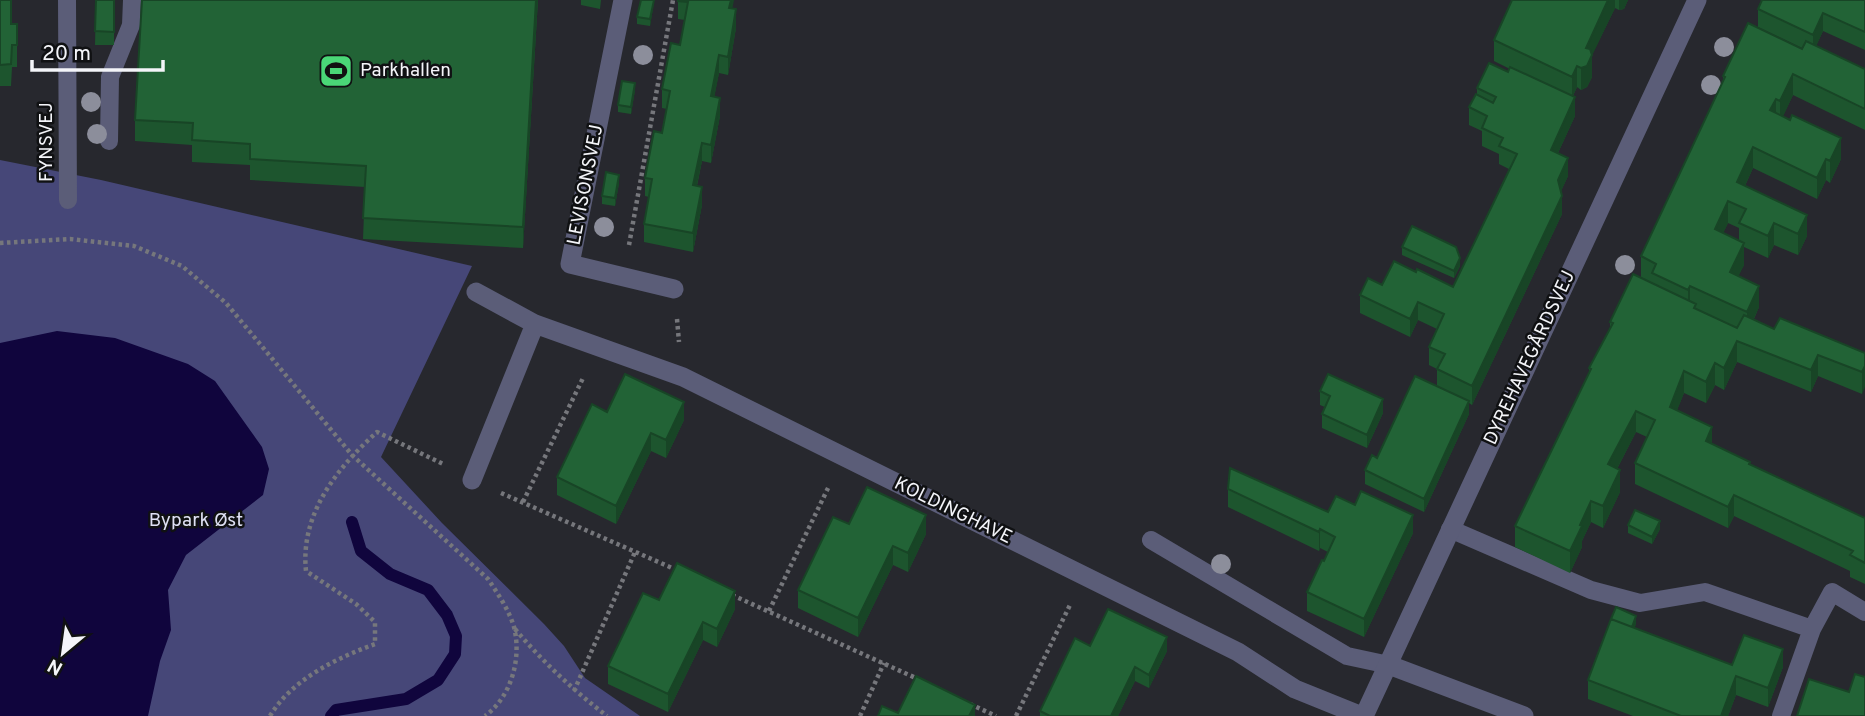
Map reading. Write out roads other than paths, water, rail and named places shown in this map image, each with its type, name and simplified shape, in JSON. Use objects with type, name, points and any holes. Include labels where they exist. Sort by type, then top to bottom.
[{"type":"street","name":"LEVISONSVEJ","points":[[622,0],[570,264],[674,289]]},
{"type":"street","name":"DYREHAVEGÅRDSVEJ","points":[[1363,716],[1697,0]]},
{"type":"street","name":"KOLDINGHAVE","points":[[475,292],[535,324],[683,377],[1238,652],[1296,689],[1363,716]]},
{"type":"street","points":[[472,480],[535,324]]},
{"type":"street","points":[[1389,665],[1524,716]]},
{"type":"lane","name":"FYNSVEJ","points":[[67,0],[68,200]]},
{"type":"lane","points":[[108,141],[110,77],[131,25],[132,0]]},
{"type":"lane","points":[[1450,529],[1591,590],[1640,603],[1705,592],[1812,629]]},
{"type":"lane","points":[[1151,541],[1347,656],[1389,665]]},
{"type":"lane","points":[[1781,716],[1812,629],[1832,592],[1865,612]]},
{"type":"waterway","points":[[331,716],[336,710],[406,699],[438,680],[455,654],[456,636],[447,615],[428,590],[390,574],[361,551],[352,522]]},
{"type":"place","name":"Parkhallen","points":[[336,71]]},
{"type":"park label","name":"Bypark Øst","points":[[196,521]]}]
